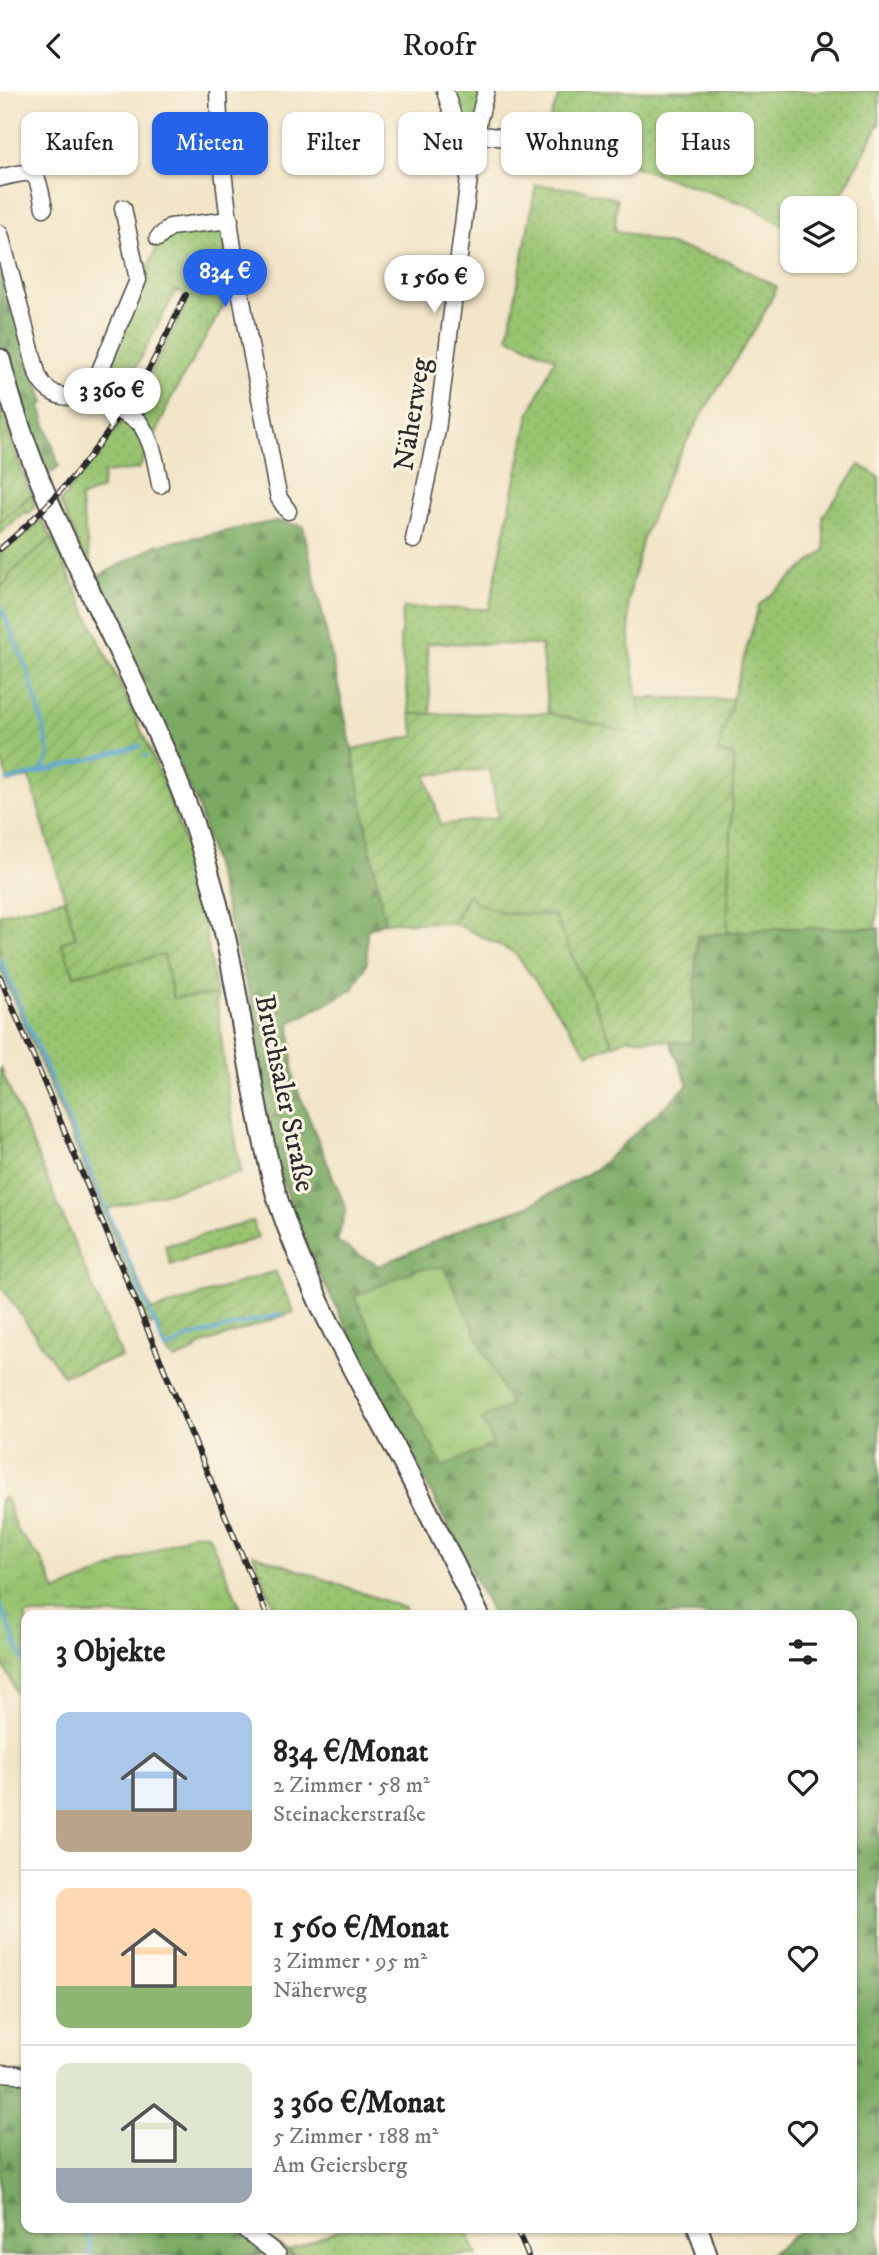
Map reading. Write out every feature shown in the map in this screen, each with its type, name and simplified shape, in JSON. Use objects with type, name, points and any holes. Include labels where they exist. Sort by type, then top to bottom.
[{"type":"main road","name":"Bruchsaler Straße","points":[[0,359],[23,438],[45,497],[156,733],[192,821],[218,905],[234,976],[251,1083],[278,1202],[293,1244],[334,1335],[447,1548],[477,1610]]},
{"type":"main road","points":[[699,2233],[706,2255]]},
{"type":"street","points":[[218,91],[218,115],[230,220],[243,304],[275,480],[279,498],[288,511]]},
{"type":"street","name":"Näherweg","points":[[445,91],[451,112]]},
{"type":"street","points":[[481,112],[486,91]]},
{"type":"street","points":[[0,178],[30,172],[35,175],[44,208]]},
{"type":"street","name":"Näherweg","points":[[414,540],[438,430],[469,175]]},
{"type":"street","points":[[0,234],[38,376],[44,389],[57,396],[78,395],[86,393],[94,385],[138,280],[123,208]]},
{"type":"street","points":[[158,238],[170,227],[230,220]]},
{"type":"street","points":[[86,393],[139,422],[156,456],[160,485]]},
{"type":"street","points":[[0,2073],[21,2076]]},
{"type":"street","points":[[249,2233],[278,2255]]},
{"type":"green space","points":[[445,91],[486,91],[481,112],[451,112]]},
{"type":"green space","points":[[561,91],[879,91],[879,124],[843,192],[840,196],[780,196],[780,224],[753,207],[660,175],[754,175],[754,112],[656,112],[656,174],[642,169],[642,112],[553,112]]},
{"type":"green space","points":[[536,185],[584,190],[617,199],[615,230],[728,261],[777,287],[760,321],[696,424],[667,478],[642,541],[628,601],[631,655],[641,715],[657,740],[548,713],[541,645],[427,643],[431,715],[410,714],[400,642],[403,608],[489,609],[529,415],[555,358],[508,337]]},
{"type":"green space","points":[[223,225],[232,291],[170,400],[154,439],[127,411],[144,386],[190,297],[176,290],[114,404],[95,392],[160,239],[166,233]]},
{"type":"green space","points":[[0,245],[44,404],[40,406],[59,466],[43,479],[9,385],[0,348]]},
{"type":"green space","points":[[0,404],[32,494],[0,522]]},
{"type":"green space","points":[[124,417],[136,424],[149,447],[139,469],[104,473],[101,489],[80,498],[93,579],[60,502]]},
{"type":"green space","points":[[860,465],[879,477],[879,900],[875,929],[787,928],[727,933],[734,756],[717,752],[759,605],[825,550],[823,516]]},
{"type":"green space","points":[[32,494],[35,507],[28,514],[25,512],[0,534],[0,522]]},
{"type":"green space","points":[[42,520],[52,538],[8,576],[10,579],[0,588],[0,554]]},
{"type":"green space","points":[[276,521],[303,526],[352,749],[385,922],[367,930],[367,962],[353,989],[290,1023],[294,1081],[346,1209],[337,1242],[379,1266],[468,1226],[526,1207],[596,1169],[688,1085],[670,1042],[692,1043],[697,935],[787,928],[879,928],[879,2255],[769,2255],[797,2233],[857,2233],[857,1610],[490,1610],[306,1248],[276,1161],[263,1091],[254,1013],[198,806],[93,579],[157,545]]},
{"type":"green space","points":[[52,538],[147,743],[171,802],[203,898],[201,907],[216,995],[173,998],[164,955],[74,975],[61,943],[76,937],[31,782],[28,777],[9,782],[0,757],[0,588],[10,579],[8,576]]},
{"type":"green space","points":[[638,698],[733,699],[717,752],[734,756],[727,933],[697,936],[692,1043],[628,1038],[613,1045],[554,915],[505,913],[476,903],[468,893],[454,923],[385,922],[352,749],[415,736],[410,714],[548,713],[656,739],[641,715]],"holes":[[[490,769],[498,817],[441,825],[426,775]]]},
{"type":"green space","points":[[468,893],[504,913],[554,915],[613,1045],[588,1054],[515,953],[454,923]]},
{"type":"green space","points":[[65,899],[76,938],[61,943],[164,955],[173,998],[216,995],[241,1172],[110,1208],[108,1212],[152,1311],[144,1316],[104,1213],[0,968],[0,914]]},
{"type":"green space","points":[[0,1067],[122,1357],[63,1375],[0,1285]]},
{"type":"green space","points":[[253,1221],[258,1238],[171,1265],[165,1246]]},
{"type":"green space","points":[[444,1267],[510,1405],[482,1419],[493,1444],[443,1467],[354,1297],[418,1269]]},
{"type":"green space","points":[[275,1271],[294,1312],[203,1344],[175,1360],[168,1353],[154,1323],[148,1325],[144,1316],[152,1311]]},
{"type":"green space","points":[[6,1498],[17,1531],[41,1559],[56,1592],[194,1533],[208,1534],[242,1610],[21,1610],[21,1703],[0,1656],[0,1499]]},
{"type":"green space","points":[[253,1554],[405,1610],[275,1610]]},
{"type":"green space","points":[[0,2071],[21,2073],[21,2233],[261,2233],[294,2255],[0,2255]]},
{"type":"green space","points":[[330,2233],[468,2233],[477,2255],[294,2255],[289,2250]]},
{"type":"waterway","points":[[0,605],[28,671],[44,729],[49,753],[40,772]]},
{"type":"waterway","points":[[7,781],[140,746]]},
{"type":"waterway","points":[[0,959],[166,1350],[187,1338],[281,1314]]},
{"type":"waterway","points":[[0,1604],[21,1655]]},
{"type":"waterway","points":[[90,2233],[90,2255]]},
{"type":"railway","points":[[0,549],[40,513],[109,431],[146,375],[186,295]]},
{"type":"railway","points":[[0,977],[265,1610]]},
{"type":"railway","points":[[518,2233],[528,2255]]}]
